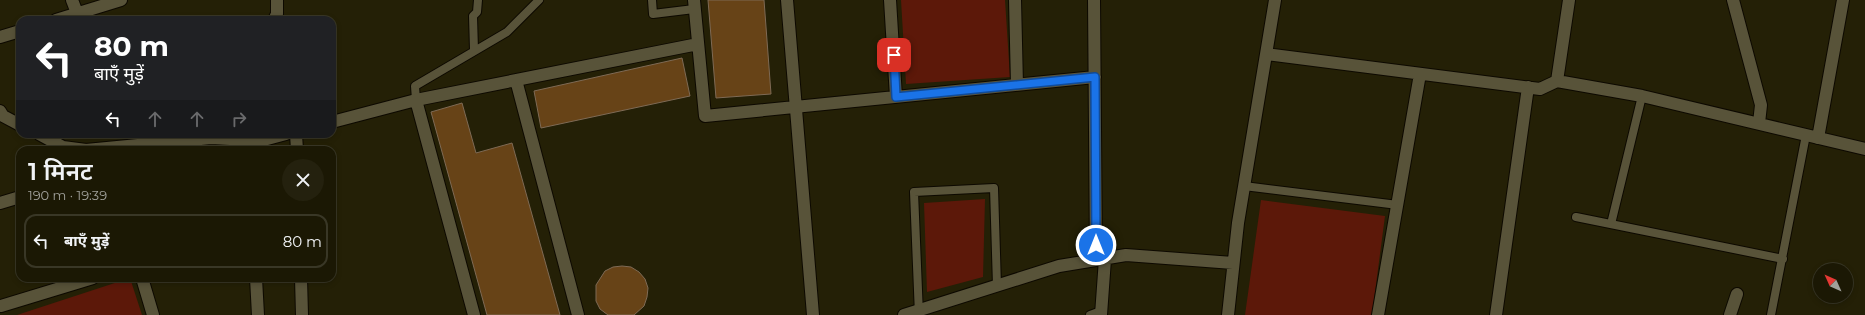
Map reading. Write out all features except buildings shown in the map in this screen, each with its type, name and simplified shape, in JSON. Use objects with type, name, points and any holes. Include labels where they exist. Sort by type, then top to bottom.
[{"type":"street","points":[[72,0],[77,14]]},
{"type":"street","points":[[70,16],[121,0]]},
{"type":"street","points":[[276,16],[277,0]]},
{"type":"street","points":[[787,0],[813,315]]},
{"type":"street","points":[[890,0],[896,97]]},
{"type":"street","points":[[1015,0],[1017,85]]},
{"type":"street","points":[[1094,0],[1100,260],[1098,314]]},
{"type":"street","points":[[1228,315],[1233,263],[1244,186],[1275,0]]},
{"type":"street","points":[[1557,81],[1569,0]]},
{"type":"street","points":[[1733,0],[1761,104],[1759,123]]},
{"type":"street","points":[[1818,138],[1843,0]]},
{"type":"street","points":[[694,4],[705,116],[1095,77]]},
{"type":"street","points":[[0,37],[16,32]]},
{"type":"street","points":[[336,121],[416,100],[698,44]]},
{"type":"street","points":[[1266,54],[1528,88],[1540,89],[1557,81],[1642,96],[1865,149]]},
{"type":"street","points":[[1378,315],[1420,74]]},
{"type":"street","points":[[516,80],[578,315]]},
{"type":"street","points":[[1496,315],[1528,88]]},
{"type":"street","points":[[416,100],[474,315]]},
{"type":"street","points":[[0,111],[3,116],[16,123]]},
{"type":"street","points":[[46,138],[61,146]]},
{"type":"street","points":[[122,146],[193,138]]},
{"type":"street","points":[[224,138],[230,139],[246,146]]},
{"type":"street","points":[[251,146],[274,138]]},
{"type":"street","points":[[0,203],[16,198]]},
{"type":"street","points":[[904,315],[919,313],[1059,266],[1126,256],[1233,263]]},
{"type":"street","points":[[2,307],[80,282]]},
{"type":"street","points":[[143,282],[153,315]]},
{"type":"street","points":[[256,282],[258,315]]},
{"type":"street","points":[[301,282],[302,315]]},
{"type":"street","points":[[1730,315],[1737,294]]},
{"type":"lane","points":[[474,50],[473,16],[477,12],[478,0]]},
{"type":"lane","points":[[416,100],[415,86],[507,32],[539,0]]},
{"type":"lane","points":[[652,0],[653,14],[694,4]]},
{"type":"lane","points":[[1611,224],[1642,96]]},
{"type":"lane","points":[[1771,315],[1806,135]]},
{"type":"lane","points":[[1244,186],[1398,205]]},
{"type":"lane","points":[[919,313],[914,192],[994,188],[997,286]]},
{"type":"lane","points":[[1576,217],[1782,259]]},
{"type":"shaded area","points":[[901,0],[1005,0],[1010,77],[906,84]]},
{"type":"shaded area","points":[[985,199],[983,277],[927,292],[924,203]]},
{"type":"shaded area","points":[[1261,200],[1385,216],[1372,315],[1245,315]]},
{"type":"shaded area","points":[[118,282],[131,282],[142,315],[17,315]]},
{"type":"route","points":[[894,55],[896,97],[1095,77],[1096,245]]}]
